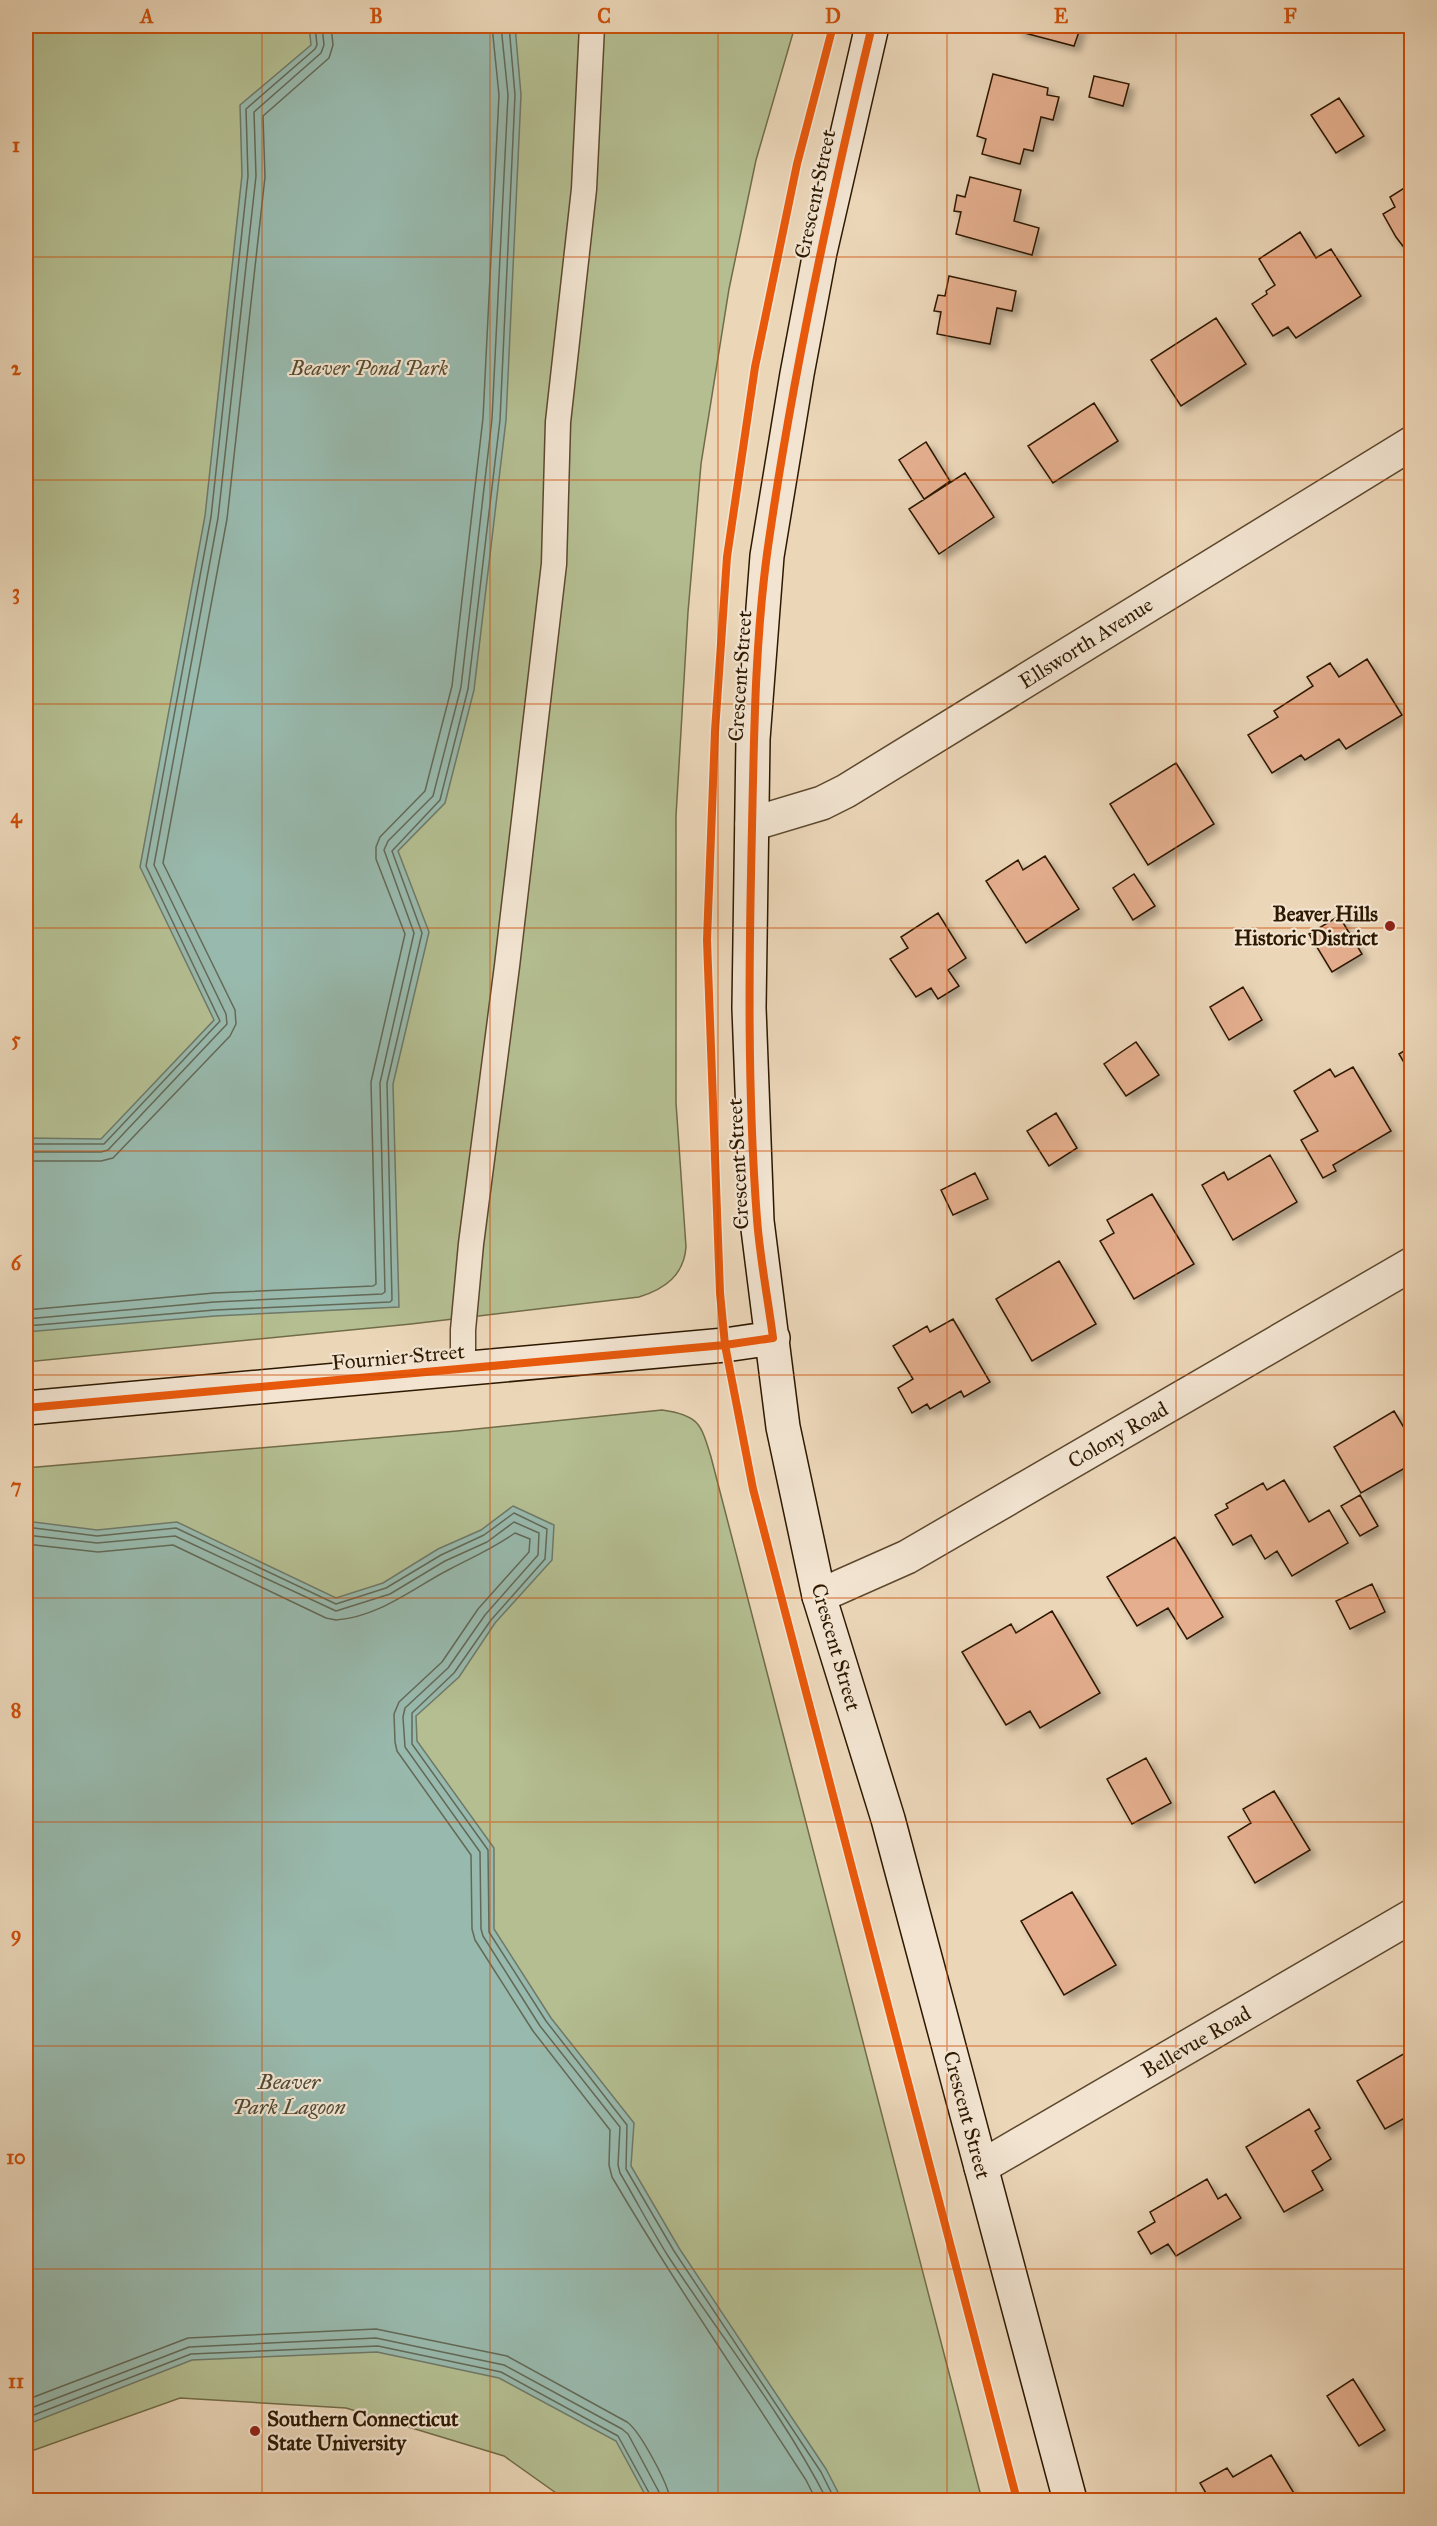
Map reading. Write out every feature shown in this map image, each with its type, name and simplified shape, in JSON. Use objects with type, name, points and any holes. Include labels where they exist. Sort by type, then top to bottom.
[{"type":"street","name":"Crescent Street","points":[[873,26],[820,252],[767,556],[753,739],[749,1008],[757,1221],[783,1427],[819,1596],[888,1819],[1070,2500]]},
{"type":"street","name":"Ellsworth Avenue","points":[[752,824],[822,803],[846,790],[1412,443]]},
{"type":"street","name":"Colony Road","points":[[819,1596],[907,1557],[1412,1264]]},
{"type":"street","name":"Fournier Street","points":[[26,1408],[463,1370],[725,1345],[773,1338]]},
{"type":"street","name":"Bellevue Road","points":[[981,2167],[1412,1916]]},
{"type":"lane","points":[[463,1370],[463,1330],[471,1244],[507,966],[554,564],[558,422],[584,189],[592,26]]},
{"type":"green space","name":"Beaver Pond Park","points":[[26,26],[795,26],[756,160],[729,289],[701,464],[688,612],[676,816],[676,1103],[686,1247],[677,1273],[672,1280],[657,1290],[639,1297],[411,1324],[26,1362]]},
{"type":"green space","points":[[662,1410],[684,1415],[697,1423],[711,1457],[982,2500],[566,2500],[504,2456],[346,2408],[180,2398],[26,2453],[26,1468],[457,1431]]},
{"type":"water","points":[[309,26],[515,26],[521,95],[506,420],[474,690],[445,803],[398,851],[429,932],[393,1084],[399,1307],[215,1316],[26,1332],[26,1138],[101,1139],[214,1020],[140,867],[205,516],[242,175],[240,105],[311,45]]},
{"type":"water","name":"Beaver Park Lagoon","points":[[513,1506],[554,1525],[552,1560],[495,1623],[459,1677],[416,1716],[417,1741],[494,1848],[494,1929],[551,2018],[634,2123],[631,2166],[679,2248],[826,2469],[842,2500],[648,2500],[616,2441],[499,2378],[377,2352],[192,2360],[26,2425],[26,1521],[97,1530],[177,1522],[336,1598],[383,1583],[438,1549],[481,1530]]},
{"type":"building","points":[[1019,26],[1081,26],[1074,46],[1017,31]]},
{"type":"building","points":[[993,74],[1048,88],[1047,95],[1059,97],[1053,120],[1041,117],[1033,151],[1024,149],[1020,164],[982,154],[986,139],[977,136]]},
{"type":"building","points":[[1094,76],[1129,84],[1123,106],[1089,97]]},
{"type":"building","points":[[1339,98],[1364,136],[1336,153],[1311,115]]},
{"type":"building","points":[[970,177],[1021,190],[1014,221],[1039,228],[1032,255],[956,234],[961,212],[954,211],[957,195],[965,197]]},
{"type":"building","points":[[1412,183],[1412,258],[1396,237],[1383,214],[1395,207],[1390,197]]},
{"type":"building","points":[[1300,232],[1316,258],[1331,249],[1361,296],[1296,338],[1288,327],[1273,336],[1252,304],[1267,294],[1266,291],[1275,285],[1259,259]]},
{"type":"building","points":[[949,276],[1016,291],[1012,311],[997,308],[990,344],[937,334],[941,312],[934,311],[938,295],[945,296]]},
{"type":"building","points":[[1216,318],[1246,364],[1181,406],[1151,360]]},
{"type":"building","points":[[1094,403],[1118,441],[1053,483],[1028,446]]},
{"type":"building","points":[[926,442],[950,481],[924,499],[899,460]]},
{"type":"building","points":[[965,473],[994,517],[939,554],[909,509]]},
{"type":"building","points":[[1367,659],[1402,715],[1346,749],[1339,739],[1305,760],[1301,755],[1272,773],[1248,735],[1278,717],[1274,711],[1313,686],[1307,677],[1330,663],[1339,677]]},
{"type":"building","points":[[1176,763],[1214,824],[1148,865],[1110,804]]},
{"type":"building","points":[[1045,856],[1079,909],[1026,943],[986,881],[1018,860],[1023,870]]},
{"type":"building","points":[[1134,874],[1155,906],[1133,920],[1113,888]]},
{"type":"building","points":[[938,913],[966,958],[948,970],[959,986],[938,999],[931,988],[916,997],[890,959],[908,948],[901,937]]},
{"type":"building","points":[[1339,916],[1362,954],[1332,972],[1309,934]]},
{"type":"building","points":[[1243,987],[1262,1020],[1229,1040],[1210,1007]]},
{"type":"building","points":[[1136,1042],[1159,1075],[1126,1096],[1104,1064]]},
{"type":"building","points":[[1412,1046],[1412,1076],[1399,1054]]},
{"type":"building","points":[[1353,1067],[1391,1131],[1333,1165],[1336,1171],[1323,1178],[1301,1140],[1318,1131],[1294,1091],[1330,1069],[1335,1077]]},
{"type":"building","points":[[1056,1113],[1077,1148],[1049,1166],[1027,1131]]},
{"type":"building","points":[[1270,1155],[1297,1202],[1233,1240],[1202,1185],[1224,1172],[1228,1180]]},
{"type":"building","points":[[975,1173],[988,1199],[953,1215],[941,1190]]},
{"type":"building","points":[[1152,1194],[1194,1264],[1134,1299],[1100,1241],[1114,1233],[1107,1220]]},
{"type":"building","points":[[1059,1261],[1096,1324],[1032,1361],[996,1299]]},
{"type":"building","points":[[953,1319],[990,1382],[964,1397],[961,1391],[930,1409],[927,1404],[912,1413],[898,1388],[913,1379],[893,1346],[927,1326],[930,1332]]},
{"type":"building","points":[[1394,1411],[1412,1441],[1412,1464],[1361,1493],[1334,1447]]},
{"type":"building","points":[[1284,1480],[1309,1522],[1329,1510],[1348,1543],[1292,1576],[1277,1551],[1265,1559],[1251,1535],[1233,1545],[1215,1515],[1228,1508],[1226,1504],[1263,1483],[1267,1490]]},
{"type":"building","points":[[1360,1495],[1378,1526],[1360,1536],[1341,1506]]},
{"type":"building","points":[[1175,1537],[1223,1617],[1187,1639],[1168,1608],[1137,1626],[1107,1577]]},
{"type":"building","points":[[1372,1584],[1385,1612],[1350,1629],[1336,1601]]},
{"type":"building","points":[[1052,1611],[1100,1693],[1040,1728],[1030,1711],[1006,1725],[962,1652],[1011,1624],[1016,1633]]},
{"type":"building","points":[[1146,1758],[1171,1803],[1132,1824],[1107,1779]]},
{"type":"building","points":[[1274,1791],[1310,1850],[1255,1883],[1228,1837],[1251,1823],[1243,1809]]},
{"type":"building","points":[[1072,1892],[1116,1965],[1064,1995],[1021,1921]]},
{"type":"building","points":[[1412,2049],[1412,2114],[1385,2129],[1357,2081]]},
{"type":"building","points":[[1309,2109],[1320,2128],[1315,2131],[1331,2159],[1312,2171],[1323,2190],[1284,2212],[1246,2147]]},
{"type":"building","points":[[1207,2179],[1218,2199],[1226,2194],[1241,2218],[1176,2256],[1168,2244],[1151,2254],[1138,2232],[1155,2222],[1150,2212]]},
{"type":"building","points":[[1353,2379],[1385,2430],[1359,2446],[1327,2396]]},
{"type":"building","points":[[1271,2455],[1298,2500],[1210,2500],[1200,2483],[1227,2468],[1233,2477]]},
{"type":"cycle path","points":[[833,26],[797,164],[755,367],[727,557],[715,731],[707,940],[720,1293],[725,1345],[753,1489],[1017,2500]]},
{"type":"cycle path","points":[[26,1408],[725,1345],[773,1338],[757,1219],[750,1072],[754,724],[760,622],[777,487],[800,355],[841,157],[872,26]]},
{"type":"place","name":"Beaver Hills Historic District","points":[[1390,926]]},
{"type":"place","name":"Southern Connecticut State University","points":[[255,2431]]}]
